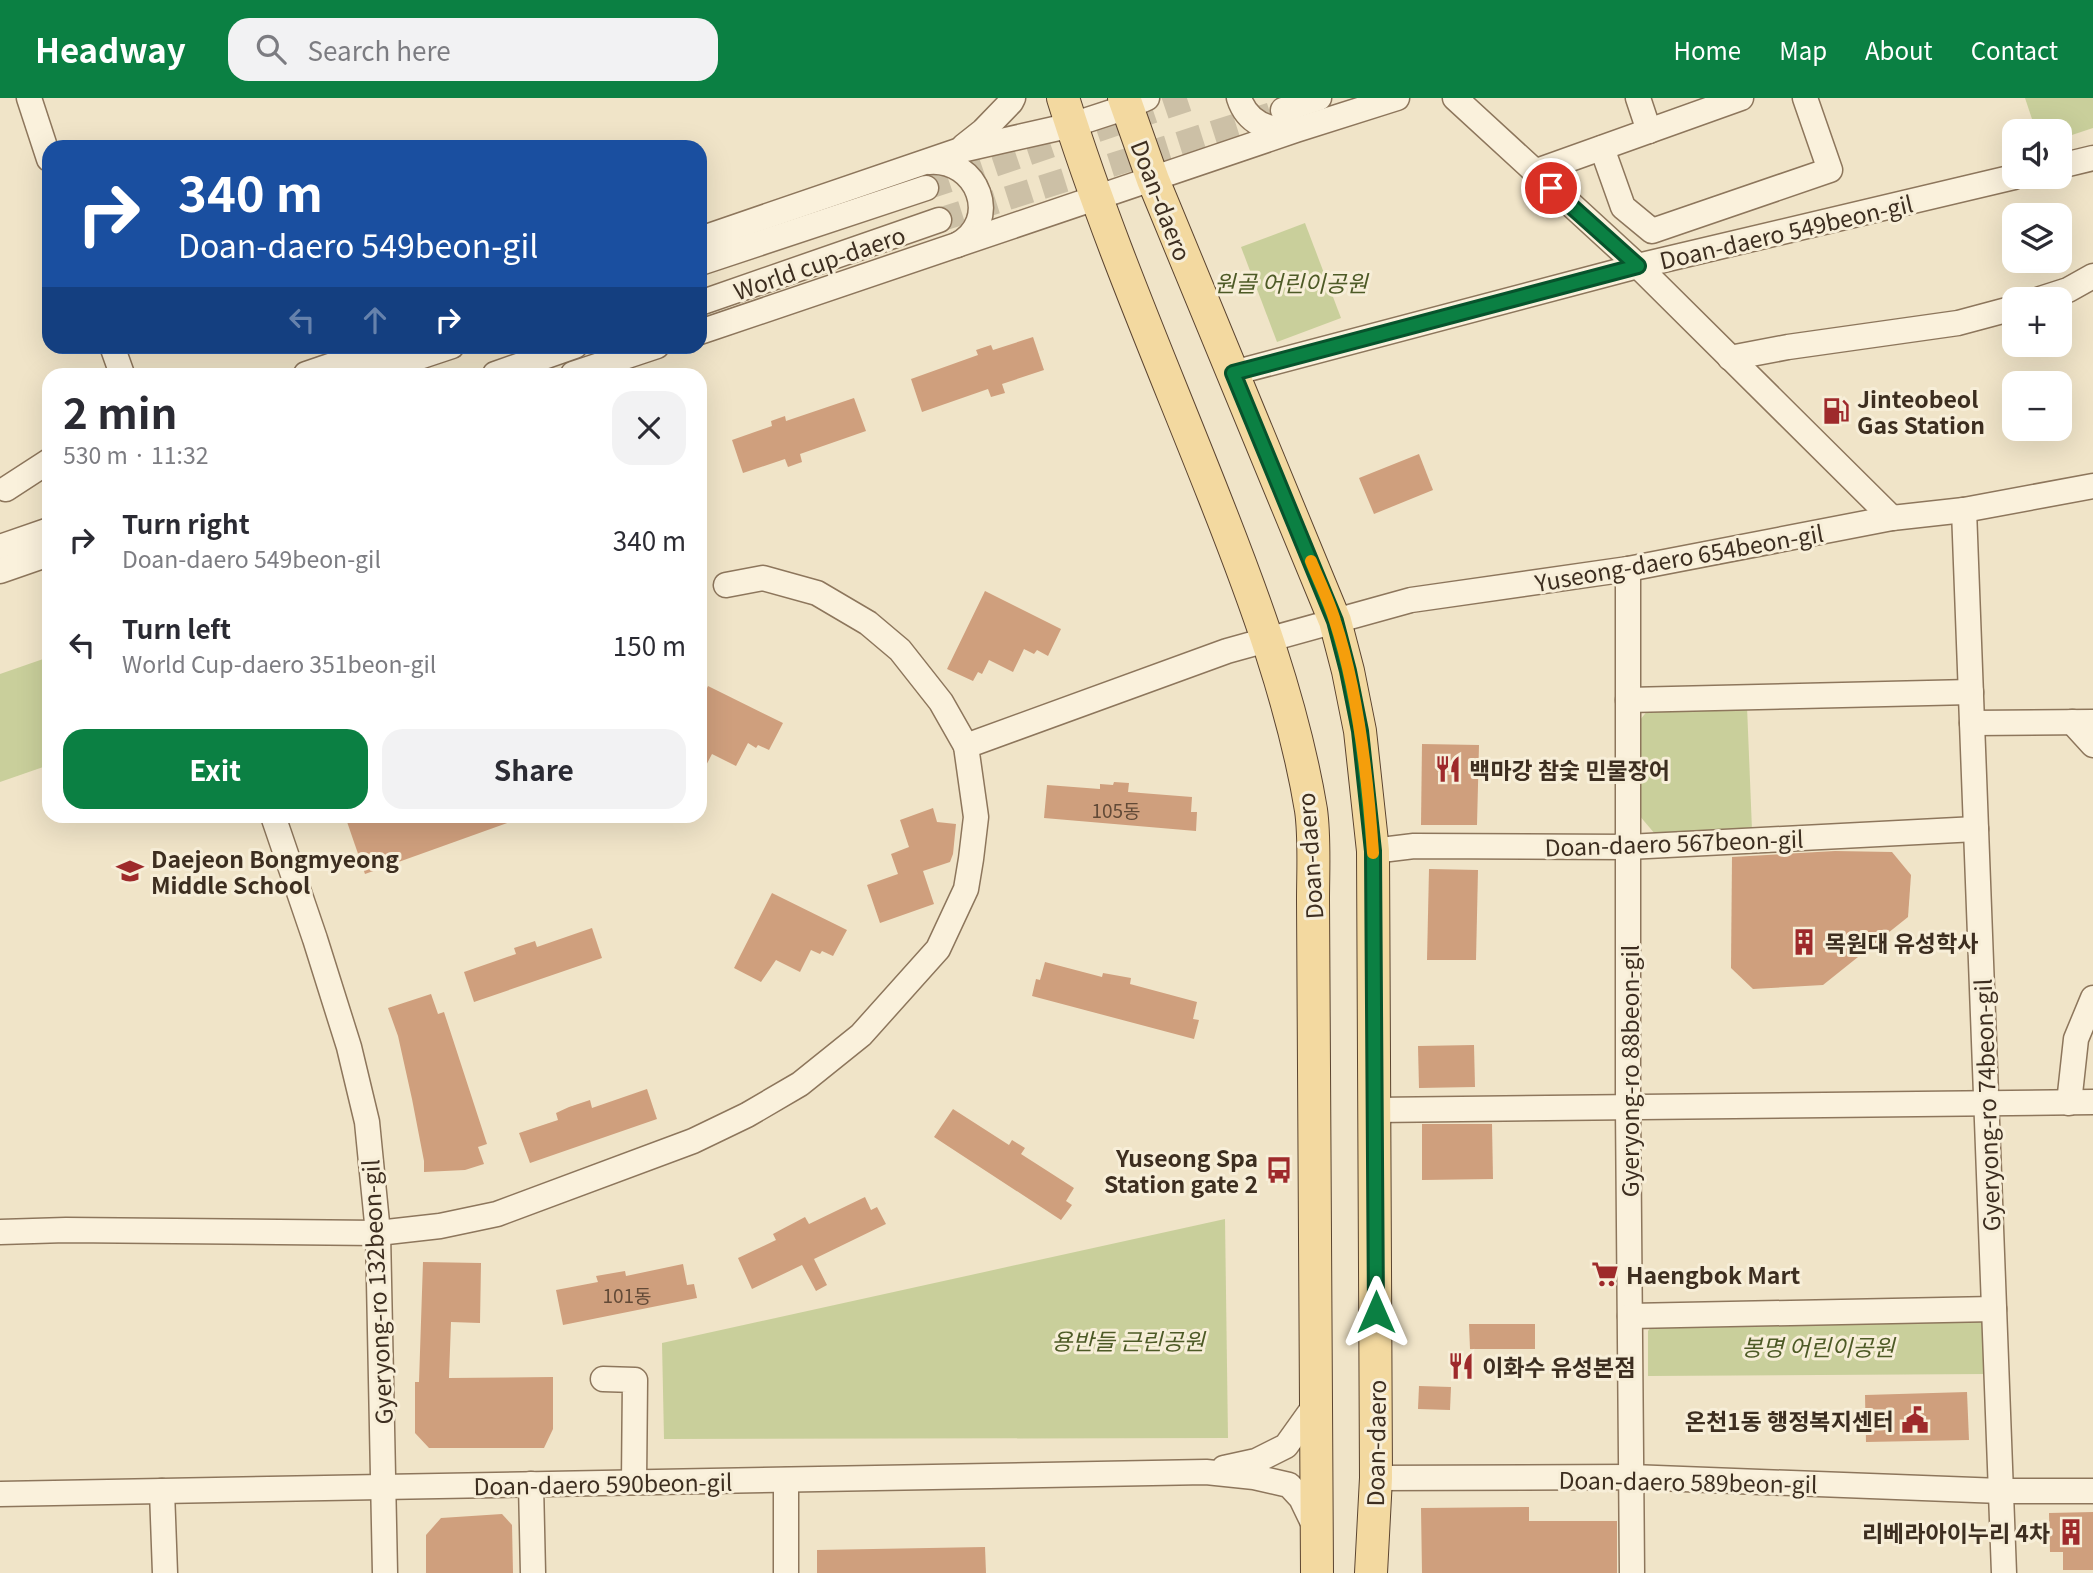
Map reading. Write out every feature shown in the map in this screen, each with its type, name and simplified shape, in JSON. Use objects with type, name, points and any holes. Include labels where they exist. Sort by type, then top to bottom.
[{"type":"main road","name":"Doan-daero","points":[[1133,101],[1153,180],[1335,621],[1360,731],[1373,851],[1376,1478],[1371,1573]]},
{"type":"main road","name":"Doan-daero","points":[[1068,111],[1096,198],[1241,565],[1267,640],[1289,712],[1311,812],[1314,914],[1317,1573]]},
{"type":"street","points":[[29,98],[43,140]]},
{"type":"street","points":[[707,261],[921,176],[983,131],[1013,98]]},
{"type":"street","points":[[1239,98],[1248,115],[1263,127],[1272,130],[1318,98]]},
{"type":"street","points":[[707,330],[1153,180],[1289,120],[1397,98]]},
{"type":"street","points":[[1455,98],[1638,266],[1892,518]]},
{"type":"street","points":[[1638,98],[1649,131]]},
{"type":"street","points":[[1534,172],[1741,98]]},
{"type":"street","points":[[1602,148],[1623,207],[1652,232],[1830,170],[1805,98]]},
{"type":"street","points":[[957,151],[1068,111],[1133,101]]},
{"type":"street","points":[[2072,163],[2093,158]]},
{"type":"street","points":[[707,237],[921,176],[932,161],[947,162],[961,169],[972,180],[979,194],[981,207],[972,233],[950,248]]},
{"type":"street","name":"Doan-daero 549beon-gil","points":[[1233,373],[1638,266],[2002,180]]},
{"type":"street","name":"World cup-daero","points":[[707,301],[939,220]]},
{"type":"street","points":[[2072,288],[2093,276]]},
{"type":"street","points":[[1730,358],[1958,323],[2002,311]]},
{"type":"street","points":[[324,368],[365,354]]},
{"type":"street","points":[[386,368],[428,354]]},
{"type":"street","points":[[512,368],[552,354]]},
{"type":"street","points":[[591,368],[633,354]]},
{"type":"street","points":[[3,490],[42,465]]},
{"type":"street","points":[[3,490],[42,482]]},
{"type":"street","name":"Yuseong-daero 654beon-gil","points":[[966,746],[1227,651],[1411,600],[1628,569],[1892,518],[1964,510],[2093,486]]},
{"type":"street","name":"Gyeryong-ro 74beon-gil","points":[[1964,510],[2004,1573]]},
{"type":"street","points":[[0,547],[42,532]]},
{"type":"street","points":[[0,572],[42,557]]},
{"type":"street","name":"Gyeryong-ro 88beon-gil","points":[[1628,569],[1628,1108],[1632,1573]]},
{"type":"street","points":[[0,1232],[66,1230],[378,1233],[440,1226],[497,1214],[693,1141],[747,1115],[800,1084],[853,1041],[938,949],[966,889],[976,817],[966,746],[941,702],[900,650],[868,623],[817,593],[763,578],[726,585]]},
{"type":"street","points":[[1628,700],[1971,692]]},
{"type":"street","points":[[1972,723],[2082,722],[2093,746]]},
{"type":"street","name":"Gyeryong-ro 132beon-gil","points":[[275,823],[349,1047],[367,1122],[378,1233],[385,1573]]},
{"type":"street","name":"Doan-daero 567beon-gil","points":[[1373,851],[1414,846],[1628,847],[1976,829]]},
{"type":"street","points":[[1375,1110],[2081,1103],[2076,1038],[2093,998]]},
{"type":"street","points":[[1630,1316],[1994,1309]]},
{"type":"street","points":[[603,1379],[635,1380],[634,1482]]},
{"type":"street","points":[[1206,1472],[1256,1461],[1286,1446],[1316,1404]]},
{"type":"street","points":[[1206,1472],[1254,1477],[1289,1485],[1301,1498],[1317,1532]]},
{"type":"street","name":"Doan-daero 590beon-gil","points":[[0,1494],[1206,1472]]},
{"type":"street","name":"Doan-daero 589beon-gil","points":[[1376,1478],[1631,1477],[2093,1492]]},
{"type":"street","points":[[786,1480],[786,1573]]},
{"type":"street","points":[[531,1484],[533,1573]]},
{"type":"street","points":[[162,1491],[165,1573]]},
{"type":"green space","points":[[2025,98],[2093,98],[2093,128],[2072,135],[2072,119],[2032,119]]},
{"type":"green space","name":"원골 어린이공원","points":[[1305,223],[1341,318],[1277,342],[1241,247]]},
{"type":"green space","points":[[42,659],[42,767],[0,782],[0,674]]},
{"type":"green space","points":[[1747,706],[1752,830],[1655,834],[1639,815],[1640,720],[1648,710]]},
{"type":"green space","name":"용반들 근린공원","points":[[1225,1219],[1228,1438],[664,1439],[662,1343]]},
{"type":"green space","name":"봉명 어린이공원","points":[[1988,1316],[1988,1374],[1648,1376],[1648,1331],[1658,1318]]},
{"type":"building","points":[[1033,337],[1044,370],[1002,384],[1005,393],[991,397],[988,389],[922,412],[911,379],[978,355],[976,350],[991,345],[993,350]]},
{"type":"building","points":[[854,398],[866,431],[800,454],[802,462],[788,467],[785,459],[743,473],[732,440],[772,426],[771,421],[785,416],[786,421]]},
{"type":"building","points":[[1419,454],[1433,490],[1374,514],[1359,478]]},
{"type":"building","points":[[985,591],[1061,629],[1048,656],[1037,650],[1034,654],[1024,649],[1013,672],[989,660],[982,674],[978,672],[973,681],[947,669]]},
{"type":"building","points":[[708,686],[783,723],[769,750],[758,745],[756,748],[748,743],[736,766],[712,754],[707,764]]},
{"type":"building","points":[[1422,744],[1479,745],[1477,825],[1421,825]]},
{"type":"building","points":[[1114,782],[1129,783],[1128,792],[1192,797],[1191,812],[1197,812],[1196,831],[1044,818],[1047,785],[1100,789],[1100,784],[1113,785]]},
{"type":"building","points":[[933,808],[937,822],[956,824],[950,862],[923,871],[934,904],[880,923],[867,885],[898,874],[891,854],[909,847],[900,820]]},
{"type":"building","points":[[347,823],[507,823],[365,874]]},
{"type":"building","name":"목원대 유성학사","points":[[1835,851],[1892,852],[1911,875],[1908,917],[1823,985],[1753,989],[1731,968],[1732,857]]},
{"type":"building","points":[[1429,869],[1478,870],[1476,960],[1427,960]]},
{"type":"building","points":[[772,893],[847,930],[833,956],[811,950],[800,972],[776,960],[761,982],[734,968]]},
{"type":"building","points":[[592,928],[602,958],[474,1002],[464,972],[516,954],[514,948],[535,941],[537,947]]},
{"type":"building","points":[[1045,962],[1102,977],[1103,973],[1131,978],[1130,984],[1197,1002],[1193,1019],[1199,1020],[1194,1039],[1032,996],[1036,979],[1040,980]]},
{"type":"building","points":[[431,994],[438,1014],[444,1012],[487,1144],[478,1147],[484,1164],[465,1170],[424,1172],[412,1099],[398,1036],[388,1008]]},
{"type":"building","points":[[1474,1045],[1475,1087],[1419,1088],[1418,1046]]},
{"type":"building","points":[[647,1089],[657,1119],[530,1163],[519,1133],[558,1120],[556,1113],[569,1107],[590,1100],[592,1108]]},
{"type":"building","points":[[953,1109],[1009,1145],[1012,1140],[1025,1148],[1021,1154],[1074,1188],[1066,1201],[1072,1205],[1061,1220],[934,1137]]},
{"type":"building","points":[[1422,1124],[1492,1124],[1493,1179],[1422,1180]]},
{"type":"building","points":[[865,1197],[871,1210],[877,1207],[886,1224],[814,1259],[827,1285],[816,1291],[802,1265],[752,1289],[738,1258],[776,1240],[773,1234],[805,1217],[809,1224]]},
{"type":"building","points":[[423,1262],[481,1263],[480,1323],[451,1322],[449,1378],[553,1377],[553,1429],[544,1448],[429,1448],[415,1433],[415,1382],[419,1382]]},
{"type":"building","points":[[683,1264],[687,1285],[694,1284],[697,1298],[563,1325],[556,1290],[598,1282],[596,1276],[625,1271],[626,1276]]},
{"type":"building","points":[[1469,1324],[1535,1324],[1535,1349],[1470,1349]]},
{"type":"building","points":[[1419,1386],[1451,1387],[1450,1410],[1418,1409]]},
{"type":"building","points":[[1967,1392],[1969,1440],[1866,1442],[1865,1395]]},
{"type":"building","points":[[1529,1507],[1529,1521],[1617,1521],[1617,1573],[1422,1573],[1421,1508]]},
{"type":"building","name":"리베라아이누리 4차","points":[[2093,1512],[2093,1570],[2063,1570],[2063,1552],[2050,1552],[2049,1513]]},
{"type":"building","points":[[502,1514],[512,1525],[513,1573],[426,1573],[426,1535],[441,1518]]},
{"type":"building","points":[[985,1547],[986,1573],[817,1573],[817,1550]]},
{"type":"tunnel","points":[[926,188],[1192,98]]},
{"type":"tunnel","points":[[939,220],[1272,114]]},
{"type":"slow traffic","points":[[1311,561],[1335,621],[1348,671],[1360,731],[1373,853]]},
{"type":"place","name":"Jinteobeol Gas Station","points":[[1836,411]]},
{"type":"place","name":"백마강 참숯 민물장어","points":[[1448,769]]},
{"type":"place","name":"Daejeon Bongmyeong Middle School","points":[[130,871]]},
{"type":"place","name":"목원대 유성학사","points":[[1804,942]]},
{"type":"place","name":"Yuseong Spa Station gate 2","points":[[1279,1170]]},
{"type":"place","name":"Haengbok Mart","points":[[1605,1274]]},
{"type":"place","name":"이화수 유성본점","points":[[1461,1366]]},
{"type":"place","name":"온천1동 행정복지센터","points":[[1915,1420]]},
{"type":"place","name":"리베라아이누리 4차","points":[[2071,1532]]},
{"type":"route","points":[[1376,1312],[1373,851],[1360,731],[1335,621],[1233,373],[1638,266],[1551,188]]}]
